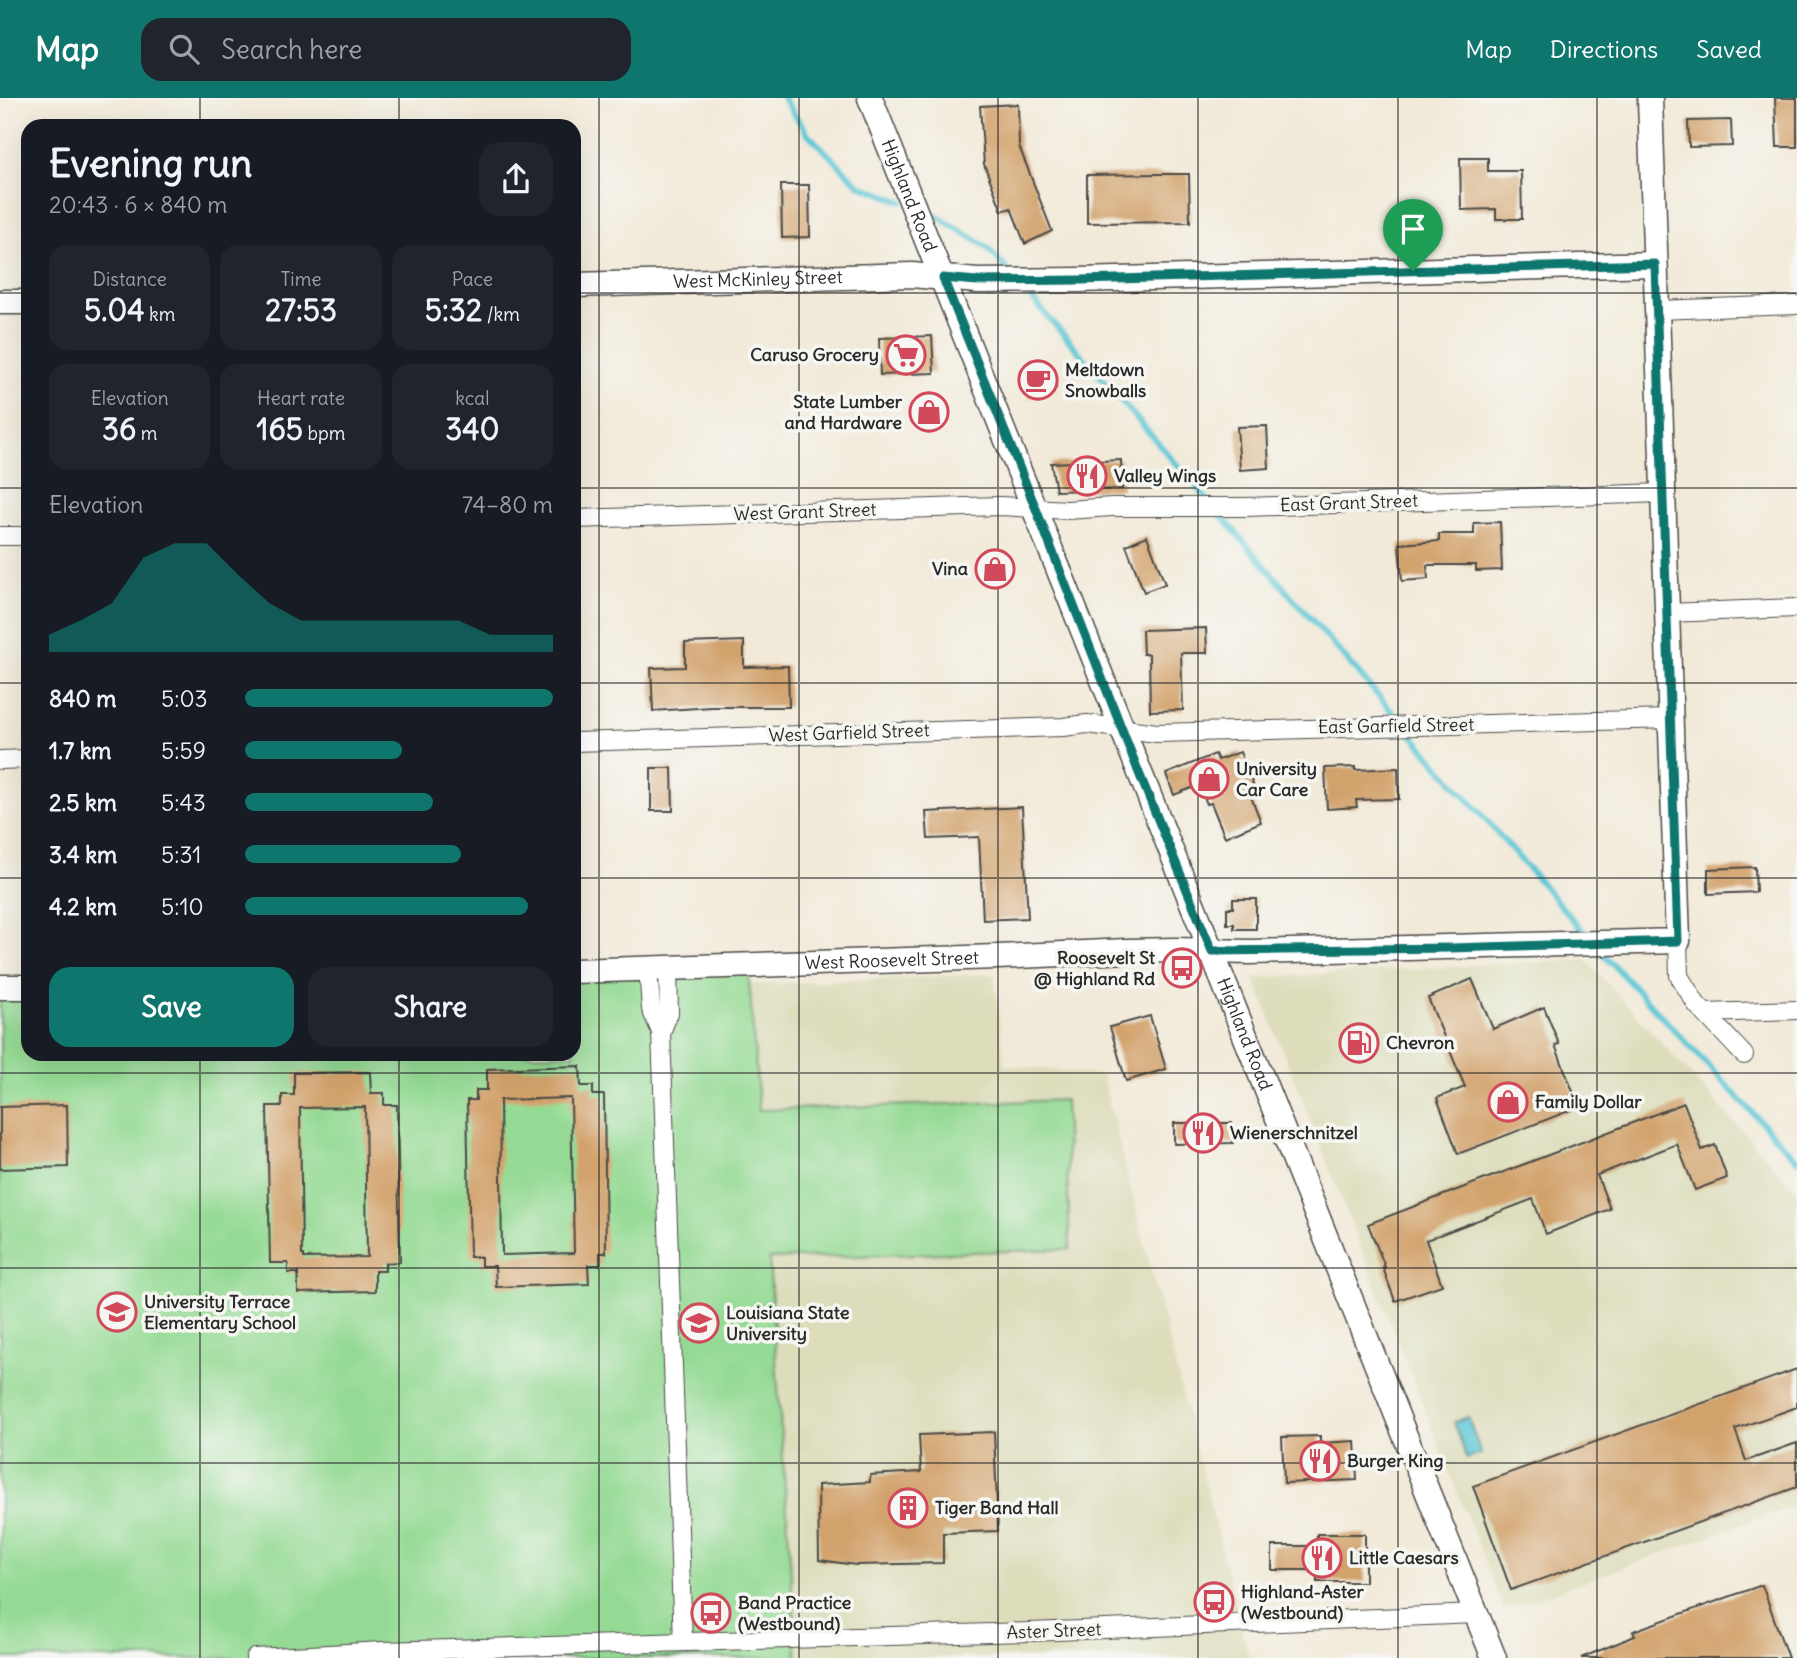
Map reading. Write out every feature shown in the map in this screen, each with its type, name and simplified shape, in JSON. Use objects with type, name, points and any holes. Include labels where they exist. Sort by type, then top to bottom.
[{"type":"street","name":"Highland Road","points":[[870,98],[1494,1658]]},
{"type":"street","points":[[1650,98],[1679,976],[1697,1005],[1744,1055]]},
{"type":"street","name":"West McKinley Street","points":[[581,285],[912,275],[983,281],[1047,280],[1655,264]]},
{"type":"street","points":[[0,302],[21,302]]},
{"type":"street","points":[[1657,310],[1797,305]]},
{"type":"street","name":"East Grant Street","points":[[1036,509],[1246,507],[1663,494]]},
{"type":"street","name":"West Grant Street","points":[[581,519],[1000,506],[1036,509]]},
{"type":"street","points":[[0,536],[21,536]]},
{"type":"street","points":[[1667,613],[1797,608]]},
{"type":"street","name":"East Garfield Street","points":[[1123,729],[1157,733],[1670,719]]},
{"type":"street","name":"West Garfield Street","points":[[581,742],[1063,727],[1087,724],[1123,729]]},
{"type":"street","points":[[0,760],[21,759]]},
{"type":"street","name":"West Roosevelt Street","points":[[581,971],[1127,951],[1678,941]]},
{"type":"street","points":[[658,968],[669,1013],[661,1032],[683,1642]]},
{"type":"street","points":[[0,988],[21,987]]},
{"type":"street","points":[[1705,1013],[1797,1010]]},
{"type":"street","name":"Aster Street","points":[[255,1658],[1476,1614]]},
{"type":"shaded area","points":[[1585,959],[1797,1191],[1797,1505],[1504,1610],[1254,978]]},
{"type":"shaded area","name":"Louisiana State University","points":[[994,974],[1005,1065],[1102,1075],[1249,1658],[0,1658],[0,1012],[21,1044],[21,1061],[581,1061],[581,992]]},
{"type":"green space","name":"Louisiana State University","points":[[748,965],[759,1110],[1065,1100],[1070,1249],[769,1259],[797,1658],[0,1658],[0,986],[21,986],[21,1061],[581,1061],[581,970]]},
{"type":"water","points":[[1468,1417],[1481,1454],[1467,1459],[1454,1422]]},
{"type":"building","points":[[1775,98],[1797,98],[1797,147],[1777,147]]},
{"type":"building","points":[[1018,104],[1019,146],[1052,231],[1025,244],[1011,208],[1002,211],[984,164],[980,106]]},
{"type":"building","points":[[1731,120],[1732,146],[1689,147],[1688,121]]},
{"type":"building","points":[[1460,158],[1488,158],[1488,171],[1521,171],[1522,219],[1496,219],[1496,209],[1461,210]]},
{"type":"building","points":[[1189,174],[1190,222],[1087,223],[1087,175]]},
{"type":"building","points":[[781,185],[809,185],[810,237],[782,238]]},
{"type":"building","name":"Caruso Grocery","points":[[932,336],[934,373],[880,375],[879,338]]},
{"type":"building","name":"Meltdown Snowballs","points":[[1046,364],[1056,388],[1030,398],[1020,373]]},
{"type":"building","points":[[1267,426],[1269,468],[1240,470],[1237,427]]},
{"type":"building","name":"Valley Wings","points":[[1121,460],[1122,489],[1056,491],[1051,463]]},
{"type":"building","points":[[1500,522],[1502,570],[1476,571],[1476,565],[1427,565],[1428,579],[1402,581],[1399,544],[1439,541],[1439,534],[1474,534],[1474,523]]},
{"type":"building","points":[[1147,536],[1165,584],[1144,592],[1126,545]]},
{"type":"building","points":[[1206,628],[1207,653],[1181,653],[1183,710],[1150,711],[1149,654],[1143,654],[1142,630]]},
{"type":"building","points":[[744,641],[744,667],[788,666],[789,707],[712,707],[653,711],[651,668],[685,667],[685,643]]},
{"type":"building","name":"University Car Care","points":[[1240,752],[1254,787],[1248,789],[1261,822],[1225,837],[1211,803],[1207,804],[1199,785],[1174,795],[1166,774],[1215,754],[1218,760]]},
{"type":"building","points":[[1355,767],[1355,770],[1398,768],[1399,799],[1356,800],[1357,807],[1327,809],[1325,768]]},
{"type":"building","points":[[651,768],[672,768],[673,811],[651,811]]},
{"type":"building","points":[[1022,807],[1028,918],[983,920],[979,837],[928,839],[926,812]]},
{"type":"building","points":[[1755,867],[1756,892],[1708,894],[1708,869]]},
{"type":"building","points":[[1233,899],[1256,899],[1256,929],[1234,929],[1234,924],[1227,924],[1227,908],[1233,908]]},
{"type":"building","points":[[1472,979],[1493,1029],[1544,1007],[1559,1044],[1555,1045],[1579,1107],[1458,1154],[1437,1098],[1465,1087],[1428,998]]},
{"type":"building","points":[[1150,1016],[1166,1069],[1126,1081],[1110,1027]]},
{"type":"building","points":[[580,1066],[581,1086],[593,1086],[593,1095],[604,1095],[606,1253],[600,1253],[600,1265],[588,1265],[589,1284],[496,1287],[495,1266],[481,1266],[481,1257],[470,1257],[467,1100],[476,1100],[476,1090],[487,1090],[487,1069]],"holes":[[[571,1098],[574,1253],[502,1255],[500,1100]]]},
{"type":"building","points":[[370,1072],[371,1093],[384,1093],[384,1105],[397,1105],[400,1262],[385,1263],[385,1271],[375,1271],[375,1291],[298,1293],[298,1273],[288,1273],[288,1263],[270,1263],[267,1106],[282,1106],[282,1095],[294,1095],[294,1073]],"holes":[[[365,1107],[367,1257],[304,1258],[302,1255],[300,1108]]]},
{"type":"building","points":[[1684,1103],[1702,1150],[1715,1145],[1727,1178],[1695,1190],[1677,1144],[1597,1175],[1610,1209],[1546,1234],[1533,1199],[1426,1240],[1442,1285],[1395,1301],[1368,1224]]},
{"type":"building","points":[[67,1105],[68,1167],[0,1169],[0,1107]]},
{"type":"building","name":"Wienerschnitzel","points":[[1174,1123],[1232,1123],[1233,1143],[1174,1144]]},
{"type":"building","points":[[1797,1369],[1797,1407],[1735,1429],[1746,1461],[1797,1443],[1797,1487],[1511,1590],[1473,1486]]},
{"type":"building","name":"Tiger Band Hall","points":[[994,1432],[998,1531],[943,1533],[943,1563],[856,1565],[819,1560],[818,1485],[870,1482],[870,1475],[921,1472],[919,1435]]},
{"type":"building","name":"Burger King","points":[[1320,1436],[1320,1443],[1355,1441],[1357,1480],[1284,1483],[1282,1437]]},
{"type":"building","name":"Little Caesars","points":[[1317,1534],[1365,1534],[1365,1582],[1317,1582],[1317,1570],[1272,1570],[1272,1546],[1317,1546]]},
{"type":"building","points":[[1762,1585],[1788,1658],[1581,1658],[1635,1636],[1633,1631]]},
{"type":"waterway","points":[[783,98],[808,134],[859,185],[903,202]]},
{"type":"waterway","points":[[923,209],[987,247],[1009,272]]},
{"type":"waterway","points":[[1023,288],[1588,937]]},
{"type":"waterway","points":[[1600,951],[1797,1160]]},
{"type":"place","name":"Caruso Grocery","points":[[906,355]]},
{"type":"place","name":"Meltdown Snowballs","points":[[1038,380]]},
{"type":"place","name":"State Lumber and Hardware","points":[[929,412]]},
{"type":"place","name":"Valley Wings","points":[[1087,476]]},
{"type":"place","name":"Vina","points":[[995,569]]},
{"type":"place","name":"University Car Care","points":[[1209,779]]},
{"type":"place","name":"Roosevelt St @ Highland Rd","points":[[1182,968]]},
{"type":"place","name":"Chevron","points":[[1359,1043]]},
{"type":"place","name":"Family Dollar","points":[[1508,1102]]},
{"type":"place","name":"Wienerschnitzel","points":[[1203,1133]]},
{"type":"place","name":"University Terrace Elementary School","points":[[117,1312]]},
{"type":"place","name":"Louisiana State University","points":[[699,1323]]},
{"type":"place","name":"Burger King","points":[[1320,1461]]},
{"type":"place","name":"Tiger Band Hall","points":[[908,1508]]},
{"type":"place","name":"Little Caesars","points":[[1322,1558]]},
{"type":"place","name":"Highland-Aster (Westbound)","points":[[1214,1602]]},
{"type":"place","name":"Band Practice (Westbound)","points":[[711,1613]]},
{"type":"route","points":[[1655,264],[1678,941],[1451,948],[1212,951],[943,278],[977,281],[1080,280],[1413,271],[1655,264]]}]
